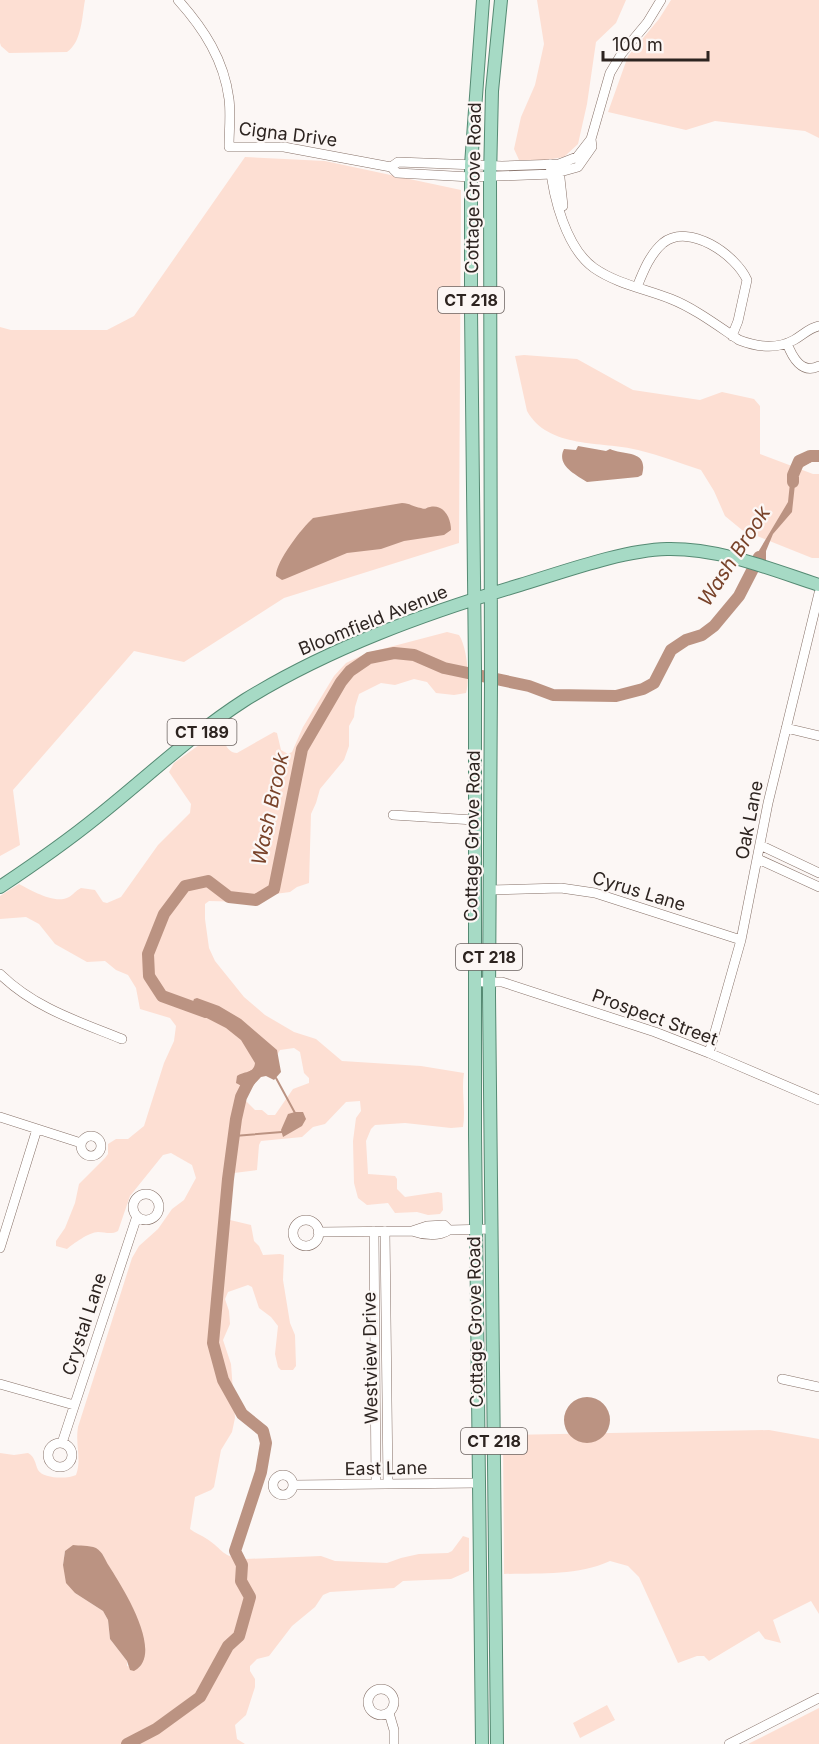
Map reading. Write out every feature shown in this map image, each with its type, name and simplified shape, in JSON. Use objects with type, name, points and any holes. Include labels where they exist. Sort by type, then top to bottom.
[{"type":"main road","name":"Cottage Grove Road","points":[[482,1744],[474,981],[475,667],[471,428],[483,0]]},
{"type":"main road","name":"Cottage Grove Road","points":[[497,1744],[489,982],[490,436],[480,171],[492,91],[501,0]]},
{"type":"main road","points":[[471,428],[490,436]]},
{"type":"main road","name":"Bloomfield Avenue","points":[[0,887],[95,819],[183,746],[244,701],[305,665],[374,635],[490,594],[592,564],[654,550],[702,551],[742,560],[819,585]]},
{"type":"main road","points":[[480,1582],[495,1582]]},
{"type":"street","name":"Cigna Drive","points":[[178,0],[202,29],[213,47],[224,76],[229,101],[230,147],[284,147],[391,167],[398,162],[480,171],[555,169]]},
{"type":"street","points":[[661,0],[610,73],[591,139],[577,157],[555,169],[565,226],[580,253],[594,268],[617,280],[674,300],[749,344],[762,346],[787,343],[819,326]]},
{"type":"street","points":[[637,286],[648,264],[664,242],[687,237],[702,240],[716,247],[734,260],[747,280],[738,321],[732,336]]},
{"type":"street","points":[[787,343],[793,358],[799,365],[807,369],[819,366]]},
{"type":"street","name":"Oak Lane","points":[[709,1053],[741,940],[786,728],[819,593]]},
{"type":"street","points":[[786,728],[819,736]]},
{"type":"street","points":[[393,815],[474,820]]},
{"type":"street","points":[[760,845],[819,873]]},
{"type":"street","points":[[758,859],[819,887]]},
{"type":"street","name":"Cyrus Lane","points":[[489,890],[561,888],[595,893],[741,940]]},
{"type":"street","points":[[0,974],[39,1004],[122,1039]]},
{"type":"street","name":"Prospect Street","points":[[474,981],[502,982],[655,1032],[819,1100]]},
{"type":"street","points":[[0,1117],[81,1143]]},
{"type":"street","points":[[0,1248],[37,1129]]},
{"type":"street","name":"Crystal Lane","points":[[62,1443],[137,1216]]},
{"type":"street","points":[[318,1232],[412,1231],[427,1226],[444,1225],[449,1230],[492,1229]]},
{"type":"street","name":"Westview Drive","points":[[374,1231],[376,1484]]},
{"type":"street","name":"Westview Drive","points":[[385,1231],[388,1484]]},
{"type":"street","points":[[782,1378],[819,1387]]},
{"type":"street","points":[[0,1384],[74,1405]]},
{"type":"street","name":"East Lane","points":[[293,1485],[479,1483]]},
{"type":"street","points":[[729,1744],[819,1698]]},
{"type":"street","points":[[388,1713],[394,1730],[394,1744]]},
{"type":"shaded area","points":[[0,0],[85,0],[76,42],[67,52],[9,53],[0,43]]},
{"type":"shaded area","points":[[537,0],[626,0],[616,23],[596,42],[587,104],[578,144],[564,157],[540,161],[519,160],[514,149],[521,117],[535,85],[544,44]]},
{"type":"shaded area","points":[[671,0],[819,0],[819,138],[805,131],[715,121],[686,130],[608,112],[628,56],[659,19]]},
{"type":"shaded area","points":[[245,157],[325,161],[461,190],[459,543],[284,598],[184,662],[134,651],[13,790],[20,845],[0,856],[0,327],[11,330],[107,330],[134,316]]},
{"type":"shaded area","points":[[515,356],[577,359],[633,390],[700,400],[722,392],[754,399],[760,406],[760,454],[813,474],[819,474],[819,558],[812,558],[742,530],[725,516],[714,491],[701,470],[638,450],[562,438],[548,432],[536,423],[527,411]]},
{"type":"shaded area","points":[[578,446],[606,451],[610,449],[639,457],[643,467],[642,475],[587,482],[572,472],[563,460],[564,449],[576,450]]},
{"type":"shaded area","points":[[819,452],[819,458],[801,468],[796,475],[792,512],[773,534],[766,551],[766,562],[754,559],[788,502],[791,473],[807,455]]},
{"type":"shaded area","points":[[402,503],[424,509],[435,507],[443,510],[450,521],[451,530],[444,535],[404,541],[381,549],[347,553],[282,580],[276,576],[285,554],[313,518]]},
{"type":"shaded area","points":[[447,632],[459,635],[467,663],[466,693],[454,695],[436,693],[427,682],[414,679],[395,685],[381,683],[359,694],[354,717],[349,726],[349,746],[344,760],[320,789],[311,814],[309,883],[290,892],[260,896],[247,902],[209,901],[205,904],[205,919],[209,948],[215,961],[244,997],[265,1015],[294,1032],[316,1039],[342,1061],[421,1066],[464,1073],[463,1127],[451,1128],[405,1123],[375,1125],[366,1141],[368,1174],[395,1176],[397,1189],[405,1197],[442,1193],[443,1210],[440,1214],[395,1213],[388,1203],[367,1205],[358,1198],[354,1183],[353,1141],[356,1118],[361,1111],[360,1101],[346,1102],[325,1124],[313,1127],[302,1137],[261,1141],[257,1170],[234,1173],[230,1198],[230,1220],[251,1225],[254,1241],[263,1255],[284,1255],[283,1280],[290,1323],[295,1335],[296,1366],[293,1370],[281,1370],[278,1367],[275,1354],[278,1326],[259,1308],[252,1287],[248,1285],[228,1292],[225,1299],[230,1324],[223,1340],[231,1364],[235,1418],[232,1432],[221,1450],[214,1487],[195,1497],[190,1529],[227,1555],[237,1558],[321,1556],[335,1561],[387,1563],[419,1554],[448,1553],[463,1536],[469,1538],[469,1571],[451,1579],[403,1581],[394,1588],[330,1592],[323,1595],[315,1607],[292,1626],[269,1656],[257,1659],[250,1666],[255,1679],[255,1687],[246,1715],[235,1725],[237,1739],[245,1744],[0,1744],[0,1453],[14,1455],[28,1453],[38,1470],[50,1477],[62,1478],[76,1475],[78,1427],[132,1258],[139,1246],[158,1229],[172,1209],[184,1200],[196,1178],[192,1165],[171,1153],[163,1155],[130,1196],[118,1231],[90,1234],[67,1249],[56,1246],[56,1241],[65,1228],[75,1203],[79,1184],[108,1154],[108,1144],[116,1139],[128,1139],[144,1126],[164,1063],[174,1041],[176,1026],[170,1018],[140,1009],[136,988],[128,975],[116,970],[105,961],[87,962],[55,944],[39,924],[26,917],[0,919],[0,896],[19,884],[43,896],[57,899],[69,897],[81,888],[95,890],[103,902],[107,903],[121,897],[158,845],[190,813],[191,804],[169,772],[174,763],[213,735],[218,734],[230,750],[237,753],[274,732],[277,733],[281,750],[288,754],[292,752],[303,727],[334,676],[346,663],[367,653]],"holes":[[[294,1048],[300,1052],[304,1073],[309,1078],[309,1083],[293,1089],[275,1115],[255,1110],[243,1098],[250,1083],[264,1075],[280,1050]],[[65,1551],[103,1555],[145,1651],[139,1668],[127,1666],[127,1661],[110,1639],[108,1620],[103,1611],[75,1593],[63,1565]]]},
{"type":"shaded area","points":[[197,998],[219,1006],[241,1019],[277,1050],[281,1072],[274,1080],[266,1076],[261,1077],[249,1090],[236,1083],[237,1076],[253,1069],[255,1063],[241,1040],[226,1028],[195,1012],[192,1004]]},
{"type":"shaded area","points":[[303,1112],[306,1119],[302,1126],[283,1137],[281,1130],[288,1114]]},
{"type":"shaded area","points":[[587,1397],[596,1398],[603,1404],[609,1411],[609,1429],[603,1436],[596,1442],[587,1443],[578,1442],[571,1436],[565,1429],[564,1420],[565,1411],[571,1404],[578,1398]]},
{"type":"shaded area","points":[[769,1430],[819,1439],[819,1614],[811,1601],[773,1620],[781,1643],[765,1639],[759,1631],[709,1661],[704,1656],[697,1656],[678,1663],[639,1577],[628,1566],[610,1561],[571,1571],[504,1574],[503,1435]]},
{"type":"shaded area","points":[[73,1545],[93,1547],[100,1552],[131,1603],[143,1635],[145,1650],[143,1662],[134,1671],[130,1670],[127,1661],[110,1639],[108,1620],[103,1611],[75,1593],[66,1583],[63,1565],[65,1551]]},
{"type":"shaded area","points":[[607,1705],[615,1720],[580,1738],[573,1723]]},
{"type":"shaded area","points":[[819,1708],[819,1744],[748,1744]]},
{"type":"waterway","name":"Wash Brook","points":[[793,482],[793,475],[799,461],[810,456],[819,456]]},
{"type":"waterway","name":"Wash Brook","points":[[206,1012],[162,996],[149,976],[148,954],[164,914],[185,886],[208,881],[229,897],[256,900],[274,889],[302,749],[341,682],[350,671],[369,658],[394,653],[414,655],[444,668],[529,686],[553,695],[616,696],[643,689],[654,683],[671,650],[686,640],[702,635],[714,626],[739,596],[759,557]]},
{"type":"waterway","name":"Wash Brook","points":[[127,1744],[156,1729],[200,1697],[228,1646],[239,1636],[250,1597],[241,1581],[242,1565],[235,1551],[261,1472],[266,1443],[263,1431],[242,1414],[223,1380],[213,1343],[228,1179],[236,1119],[241,1097],[253,1076]]},
{"type":"waterway","points":[[276,1078],[295,1113]]},
{"type":"waterway","points":[[234,1136],[282,1132]]}]
